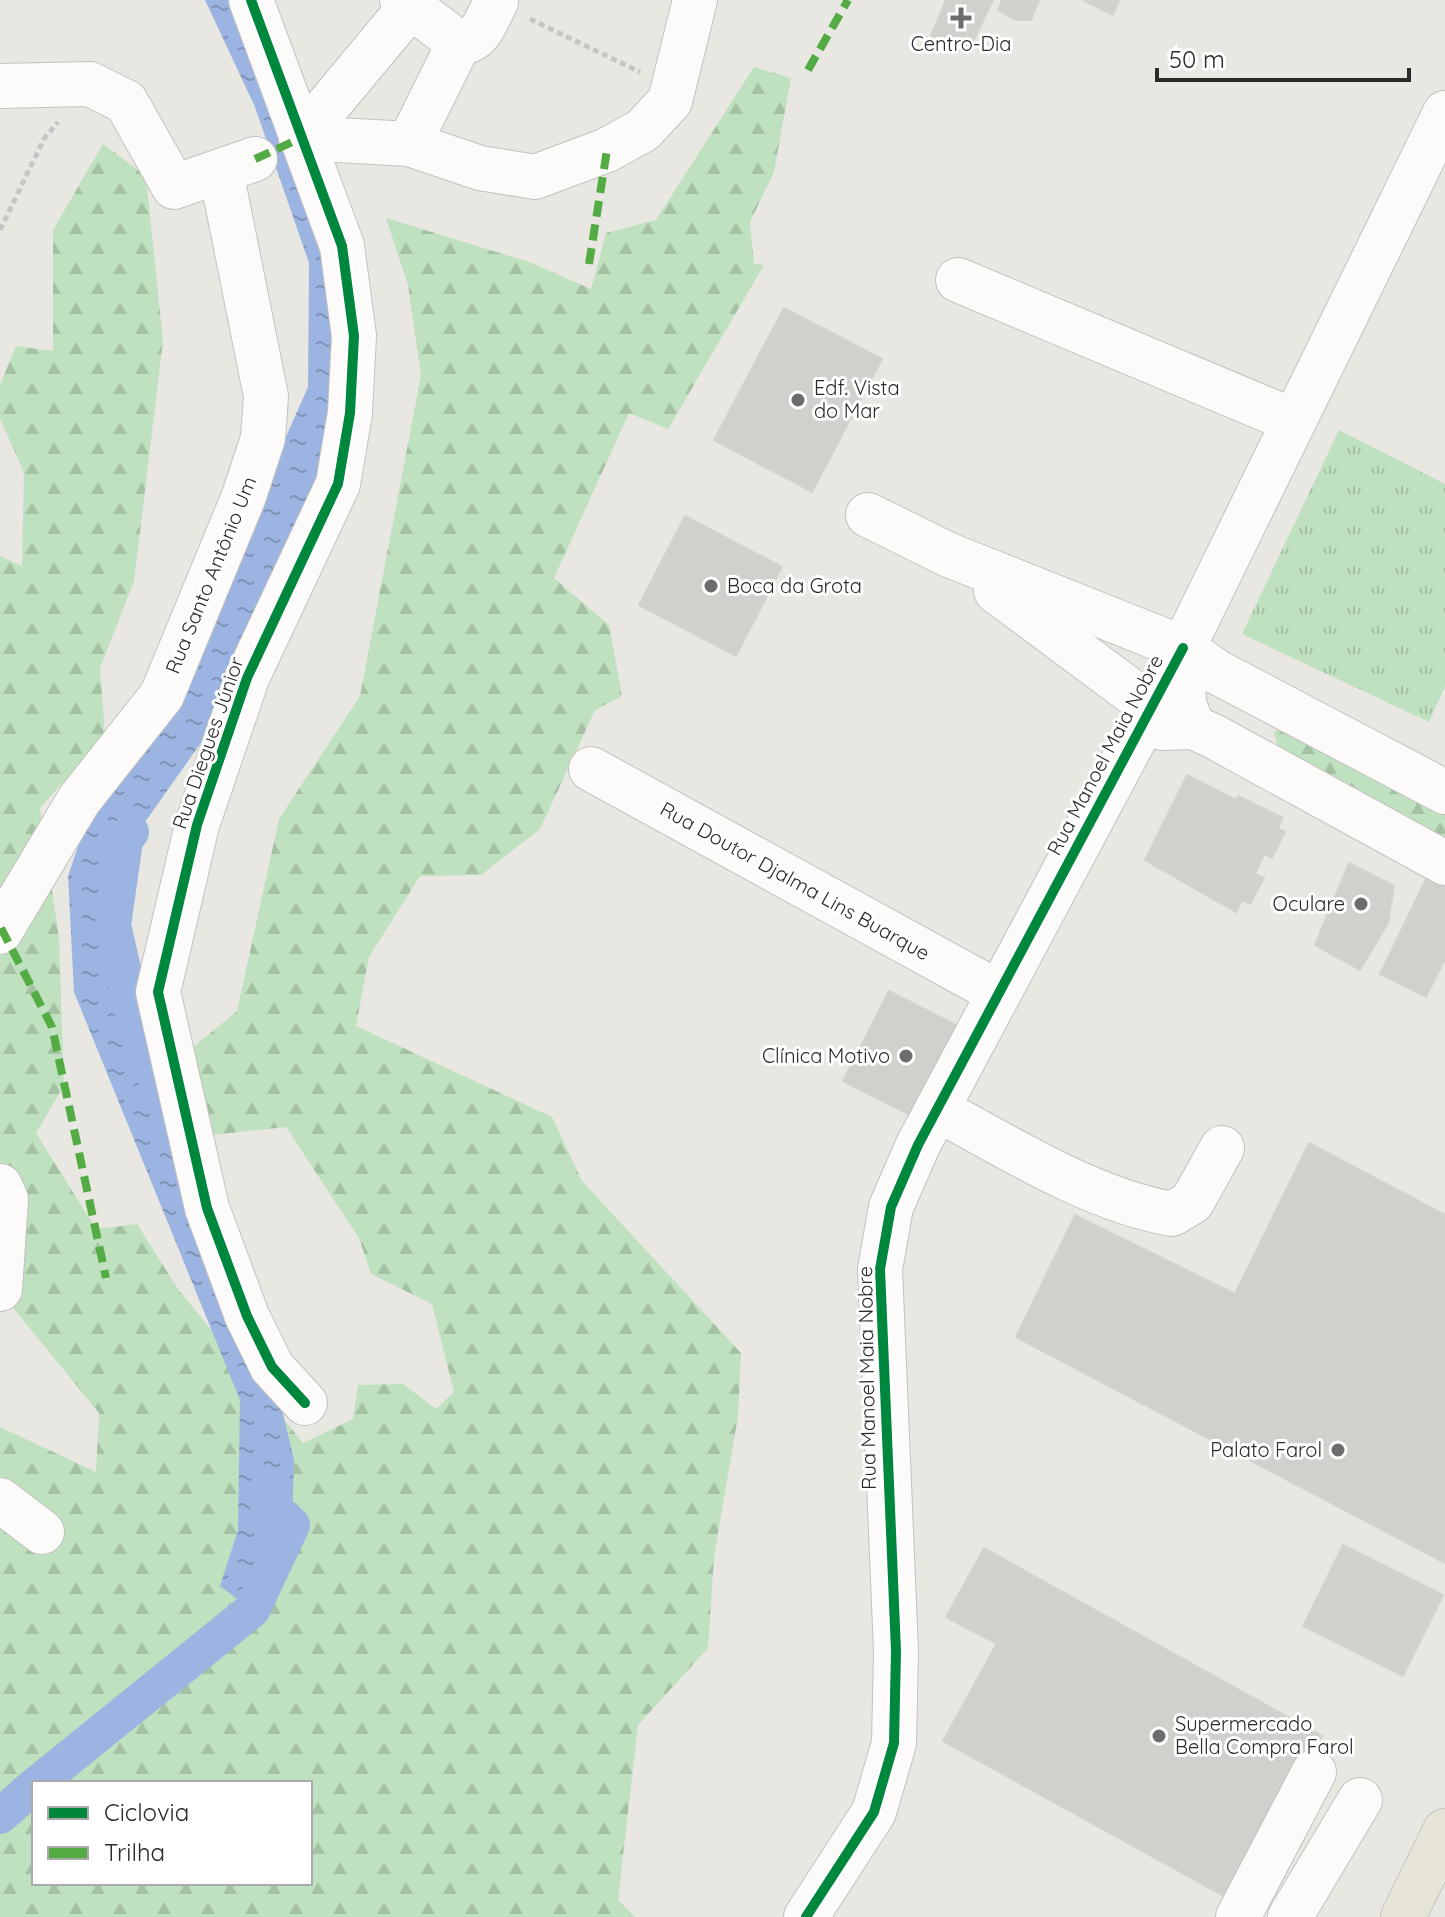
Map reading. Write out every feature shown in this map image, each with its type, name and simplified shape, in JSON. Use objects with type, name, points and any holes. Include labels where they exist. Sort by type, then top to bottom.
[{"type":"highway","points":[[1403,1917],[1445,1831]]},
{"type":"street","name":"Rua Diegues Júnior","points":[[251,0],[342,246],[354,336],[350,413],[338,484],[247,678],[197,825],[158,992],[207,1208],[253,1329],[272,1367],[305,1403]]},
{"type":"street","points":[[301,138],[409,144],[480,168],[535,177],[607,150],[643,130],[670,101],[695,0]]},
{"type":"street","points":[[301,138],[406,3],[459,43],[470,43],[478,36],[496,2]]},
{"type":"street","points":[[409,144],[459,43]]},
{"type":"street","points":[[0,86],[90,84]]},
{"type":"street","name":"Rua Santo Antônio Um","points":[[0,932],[79,800],[162,695],[244,496],[263,438],[266,396],[238,166],[174,187],[126,102],[90,84]]},
{"type":"street","name":"Rua Manoel Maia Nobre","points":[[806,1917],[874,1812],[894,1743],[896,1651],[880,1269],[891,1207],[937,1109],[1183,648],[1445,113]]},
{"type":"street","points":[[958,280],[1294,421]]},
{"type":"street","points":[[868,515],[949,555],[1183,648],[1217,672],[1445,792]]},
{"type":"street","points":[[949,555],[1144,720],[1168,727],[1193,727],[1445,863]]},
{"type":"street","name":"Rua Manoel Maia Nobre","points":[[1183,648],[1184,704],[1193,727]]},
{"type":"street","name":"Rua Doutor Djalma Lins Buarque","points":[[591,769],[999,993]]},
{"type":"street","points":[[937,1109],[1022,1155],[1137,1208],[1172,1214],[1192,1202],[1222,1148]]},
{"type":"street","points":[[0,1186],[6,1199],[0,1289]]},
{"type":"street","points":[[0,1500],[42,1532]]},
{"type":"street","points":[[1238,1917],[1314,1772]]},
{"type":"street","points":[[1290,1917],[1360,1800]]},
{"type":"path","points":[[496,2],[673,88]]},
{"type":"path","points":[[0,230],[44,139],[90,84]]},
{"type":"green space","points":[[754,67],[791,78],[774,172],[750,222],[754,264],[764,265],[668,429],[629,413],[554,578],[609,625],[622,696],[595,710],[540,829],[481,875],[420,876],[369,957],[356,1026],[552,1117],[582,1181],[741,1353],[738,1416],[714,1557],[708,1648],[638,1725],[618,1900],[635,1917],[0,1917],[0,1427],[96,1472],[99,1413],[0,1292],[0,556],[22,566],[24,472],[0,419],[0,385],[16,346],[53,351],[53,230],[103,144],[146,176],[163,341],[134,581],[100,668],[105,735],[40,808],[59,938],[64,1085],[36,1133],[96,1229],[137,1224],[178,1289],[303,1443],[353,1419],[358,1385],[403,1384],[436,1409],[454,1392],[432,1304],[371,1274],[359,1238],[286,1127],[201,1136],[184,1055],[237,1011],[279,819],[360,696],[421,375],[408,285],[386,218],[529,262],[591,289],[606,233],[656,220]]},
{"type":"green space","points":[[1339,430],[1445,484],[1445,686],[1429,722],[1242,634]]},
{"type":"green space","points":[[1288,720],[1445,803],[1445,847],[1280,753],[1274,733]]},
{"type":"water","points":[[205,0],[245,0],[340,248],[346,421],[227,706],[145,822],[125,842],[114,925],[139,1039],[272,1367],[294,1460],[292,1525],[252,1610],[220,1586],[238,1530],[240,1400],[74,992],[68,876],[88,817],[258,500],[308,387],[309,263],[255,107]]},
{"type":"building","name":"Centro-Dia","points":[[946,0],[993,0],[969,50],[953,51],[931,36]]},
{"type":"building","points":[[1002,0],[1039,0],[1031,20],[1016,20],[998,10]]},
{"type":"building","points":[[1083,0],[1119,0],[1113,15]]},
{"type":"building","name":"Edf. Vista do Mar","points":[[784,308],[882,359],[812,492],[714,440]]},
{"type":"building","name":"Boca da Grota","points":[[685,516],[782,567],[736,656],[639,605]]},
{"type":"building","points":[[1187,775],[1236,800],[1238,796],[1283,818],[1278,828],[1285,832],[1272,858],[1264,854],[1255,874],[1264,878],[1250,904],[1242,900],[1236,912],[1145,860]]},
{"type":"building","name":"Oculare","points":[[1349,863],[1394,886],[1388,923],[1360,970],[1315,945]]},
{"type":"building","points":[[1427,877],[1445,886],[1445,959],[1426,997],[1380,974]]},
{"type":"building","name":"Clínica Motivo","points":[[889,991],[970,1032],[924,1122],[843,1081]]},
{"type":"building","name":"Palato Farol","points":[[1309,1143],[1445,1215],[1445,1563],[1016,1337],[1075,1215],[1235,1294]]},
{"type":"building","points":[[1343,1545],[1443,1595],[1403,1676],[1303,1626]]},
{"type":"building","points":[[984,1548],[1034,1576],[997,1644],[946,1617]]},
{"type":"building","points":[[1034,1576],[1322,1736],[1231,1900],[943,1741]]},
{"type":"waterway","points":[[131,832],[125,841],[113,925],[139,1039],[173,1120]]},
{"type":"waterway","points":[[40,1781],[252,1610],[292,1525],[267,1502],[265,1491]]},
{"type":"waterway","points":[[0,1816],[32,1788]]},
{"type":"marked path","points":[[808,70],[848,0]]},
{"type":"marked path","points":[[255,159],[301,138]]},
{"type":"marked path","points":[[589,264],[607,150]]},
{"type":"marked path","points":[[1,928],[52,1027],[106,1278]]},
{"type":"cycle path","points":[[251,0],[342,246],[354,336],[350,413],[338,484],[247,678],[197,825],[158,992],[207,1208],[247,1316],[272,1367],[305,1403]]},
{"type":"cycle path","points":[[806,1917],[874,1812],[894,1743],[896,1651],[880,1269],[891,1207],[918,1145],[1183,648]]},
{"type":"place","name":"Centro-Dia","points":[[961,18]]},
{"type":"place","name":"Edf. Vista do Mar","points":[[798,400]]},
{"type":"place","name":"Boca da Grota","points":[[711,586]]},
{"type":"place","name":"Oculare","points":[[1361,904]]},
{"type":"place","name":"Clínica Motivo","points":[[906,1056]]},
{"type":"place","name":"Palato Farol","points":[[1338,1450]]},
{"type":"place","name":"Supermercado Bella Compra Farol","points":[[1159,1736]]}]
